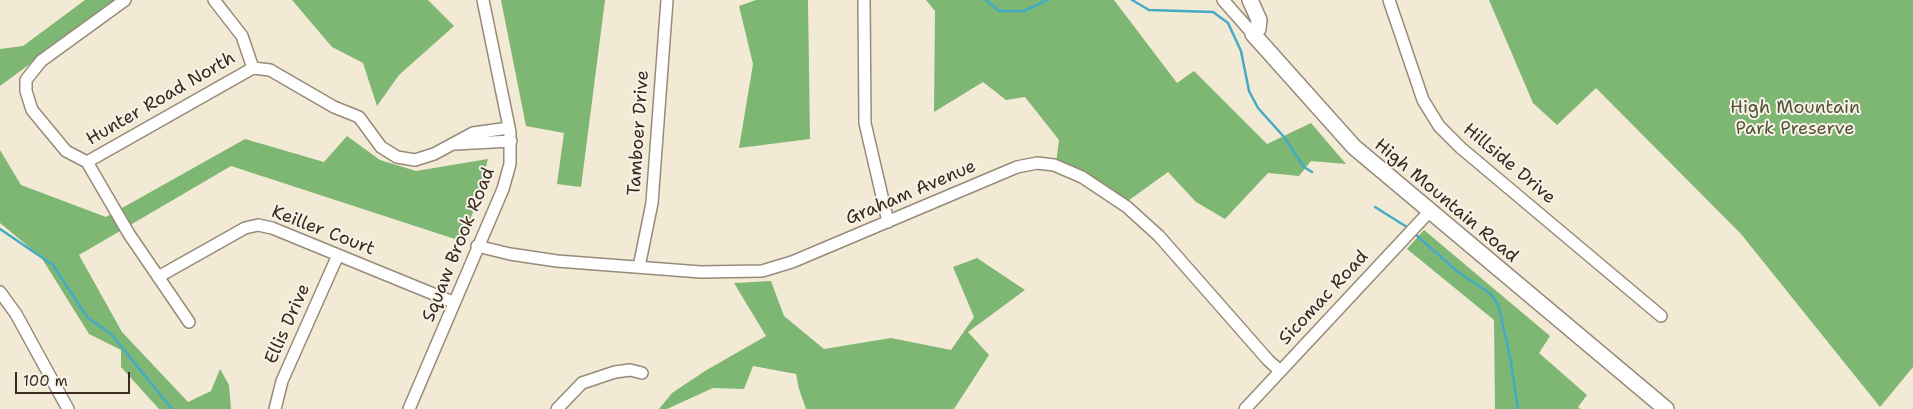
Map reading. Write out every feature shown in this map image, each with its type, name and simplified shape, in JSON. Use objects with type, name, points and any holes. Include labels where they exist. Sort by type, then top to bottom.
[{"type":"main road","points":[[1250,0],[1259,20],[1258,29],[1253,34]]},
{"type":"main road","name":"High Mountain Road","points":[[1253,34],[1354,147],[1665,409]]},
{"type":"street","name":"Hunter Road North","points":[[125,0],[41,61],[26,80],[26,91],[32,110],[66,151],[87,162],[129,234],[189,322]]},
{"type":"street","points":[[214,0],[242,36],[253,68],[270,70],[334,107],[358,117],[381,147],[397,156],[415,160],[455,144],[466,135],[509,128]]},
{"type":"street","name":"Squaw Brook Road","points":[[409,409],[437,347],[453,302],[507,175],[511,141],[483,0]]},
{"type":"street","name":"Tamboer Drive","points":[[639,267],[653,191],[667,0]]},
{"type":"street","points":[[864,0],[865,123],[888,222]]},
{"type":"street","name":"High Mountain Road","points":[[1224,0],[1253,34]]},
{"type":"street","name":"Hillside Drive","points":[[1389,0],[1423,100],[1439,126],[1462,148],[1661,316]]},
{"type":"street","name":"Hunter Road North","points":[[87,162],[253,68]]},
{"type":"street","points":[[455,144],[511,141]]},
{"type":"street","name":"Graham Avenue","points":[[477,246],[538,259],[701,272],[770,270],[1017,167],[1037,163],[1062,167],[1082,177],[1127,207],[1159,236],[1268,360],[1280,370]]},
{"type":"street","name":"Sicomac Road","points":[[1245,409],[1429,212]]},
{"type":"street","name":"Keiller Court","points":[[158,277],[244,228],[258,225],[272,228],[453,302]]},
{"type":"street","name":"Ellis Drive","points":[[275,409],[282,381],[338,255]]},
{"type":"street","points":[[0,292],[16,314],[68,409]]},
{"type":"street","points":[[557,409],[582,383],[615,372],[630,370],[642,373]]},
{"type":"green space","points":[[85,0],[117,0],[0,86],[0,49],[23,46]]},
{"type":"green space","points":[[292,0],[428,0],[454,26],[399,75],[377,106],[363,63],[332,47]]},
{"type":"green space","points":[[501,0],[605,0],[581,187],[557,184],[564,133],[526,126]]},
{"type":"green space","points":[[756,0],[808,0],[810,139],[739,148],[753,64],[739,6]]},
{"type":"green space","points":[[926,0],[1114,0],[1177,83],[1194,71],[1267,144],[1311,123],[1346,164],[1311,161],[1299,176],[1268,173],[1225,219],[1196,202],[1168,172],[1121,206],[1056,163],[1059,140],[1025,97],[1006,100],[983,82],[934,112],[935,11]]},
{"type":"green space","name":"High Mountain Park Preserve","points":[[1489,0],[1913,0],[1913,367],[1880,407],[1741,234],[1596,88],[1557,125],[1533,103]]},
{"type":"green space","points":[[347,136],[380,160],[416,171],[488,159],[476,205],[461,241],[231,166],[79,255],[122,332],[188,402],[211,391],[220,369],[229,385],[231,409],[159,409],[121,367],[121,350],[89,334],[41,257],[0,223],[0,150],[21,185],[106,217],[245,139],[324,162]]},
{"type":"green space","points":[[1424,230],[1550,336],[1539,353],[1587,395],[1578,407],[1580,409],[1495,409],[1494,320],[1407,249]]},
{"type":"green space","points":[[977,258],[1025,290],[968,332],[989,355],[954,409],[806,409],[796,374],[753,366],[744,389],[713,388],[667,409],[659,409],[672,393],[705,371],[766,336],[734,283],[771,281],[784,316],[824,349],[891,338],[951,350],[974,317],[953,267]]},
{"type":"waterway","points":[[986,0],[999,11],[1024,11],[1047,0]]},
{"type":"waterway","points":[[1132,0],[1149,10],[1213,12],[1228,23],[1241,51],[1249,91],[1258,108],[1284,137],[1304,167],[1312,172]]},
{"type":"waterway","points":[[1375,207],[1410,229]]},
{"type":"waterway","points":[[0,229],[53,265],[87,317],[111,334],[172,409]]},
{"type":"waterway","points":[[1414,233],[1458,272],[1491,294],[1499,307],[1511,362],[1518,409]]}]
